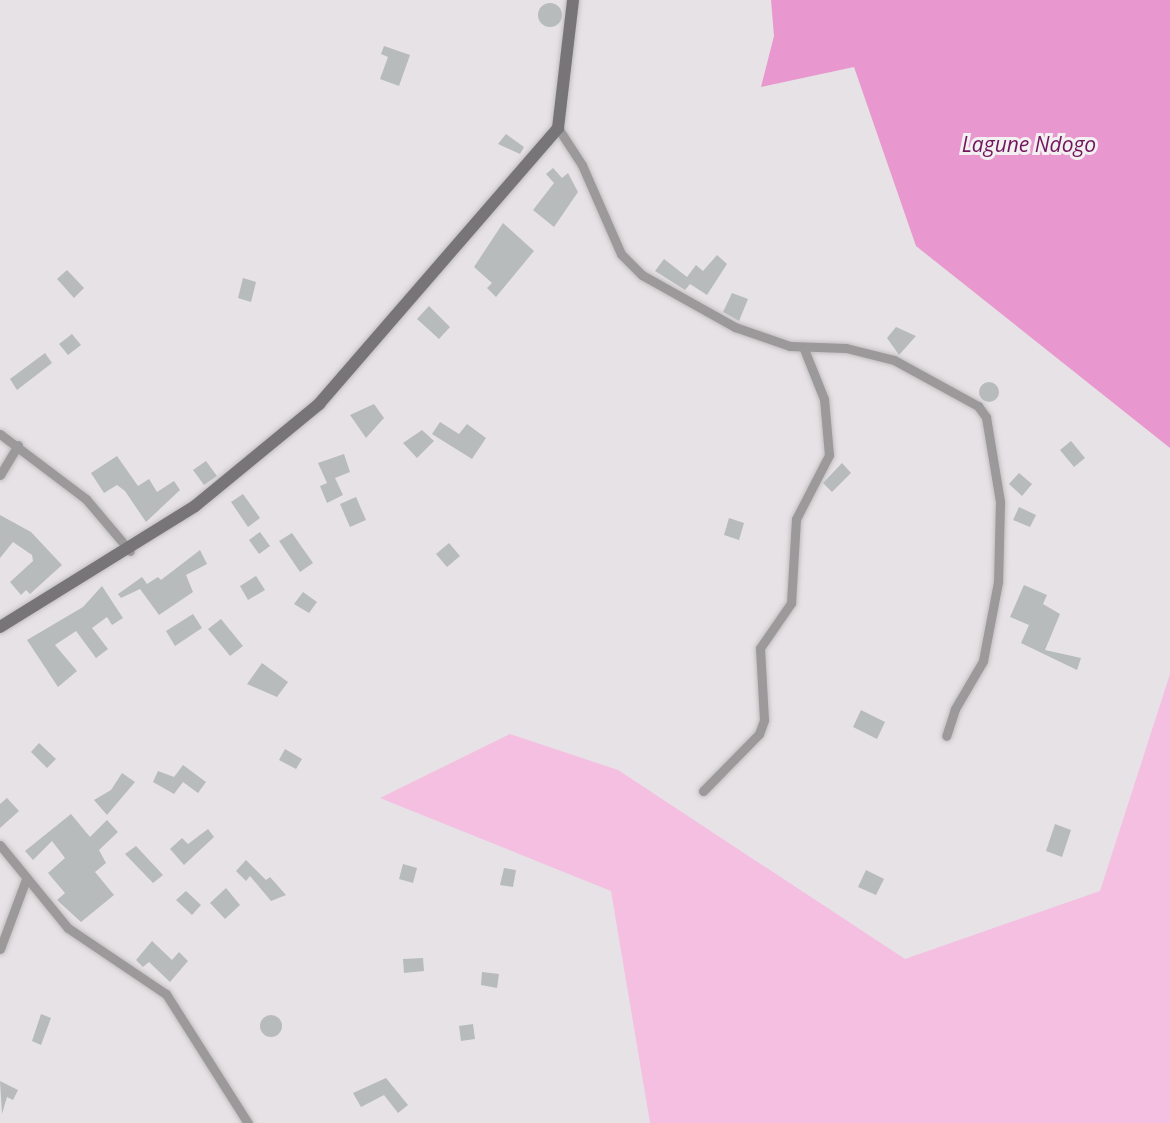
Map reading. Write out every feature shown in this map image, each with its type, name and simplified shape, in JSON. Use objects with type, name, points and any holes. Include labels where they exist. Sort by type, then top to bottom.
[{"type":"street","points":[[0,627],[130,551],[195,506],[318,404],[558,128],[573,0]]},
{"type":"street","points":[[558,128],[582,165],[621,254],[642,275],[735,327],[804,349],[846,348],[894,360],[960,395],[986,417],[1000,502],[998,582],[984,661],[955,709],[946,736]]},
{"type":"street","points":[[703,791],[759,734],[764,720],[760,648],[791,603],[796,519],[828,455],[824,399],[804,349]]},
{"type":"street","points":[[0,434],[104,515],[130,551]]},
{"type":"street","points":[[0,475],[18,446]]},
{"type":"street","points":[[0,845],[68,928],[166,994],[248,1123]]},
{"type":"street","points":[[0,949],[26,879]]},
{"type":"shaded area","points":[[1170,674],[1170,1123],[650,1123],[611,891],[380,798],[510,734],[618,770],[905,959],[1100,891]]},
{"type":"water","name":"Lagune Ndogo","points":[[771,0],[1170,0],[1170,448],[916,246],[854,67],[761,87],[774,36]]},
{"type":"building","points":[[550,3],[559,6],[562,15],[559,24],[550,27],[541,24],[538,15],[541,6]]},
{"type":"building","points":[[384,46],[410,55],[399,86],[380,79],[388,57],[381,54]]},
{"type":"building","points":[[506,134],[524,147],[520,154],[498,144]]},
{"type":"building","points":[[553,168],[562,178],[568,173],[578,192],[554,227],[533,210],[554,183],[546,174]]},
{"type":"building","points":[[503,223],[534,251],[496,297],[487,288],[492,283],[474,267]]},
{"type":"building","points":[[717,255],[727,264],[707,295],[690,284],[685,290],[655,271],[664,259],[687,277],[696,265],[703,271]]},
{"type":"building","points":[[67,270],[84,288],[74,298],[57,279]]},
{"type":"building","points":[[243,278],[256,282],[251,302],[238,298]]},
{"type":"building","points":[[732,293],[748,299],[739,321],[723,312]]},
{"type":"building","points":[[429,306],[450,327],[439,339],[417,319]]},
{"type":"building","points":[[896,327],[916,336],[899,355],[887,338]]},
{"type":"building","points":[[72,334],[81,345],[68,355],[59,344]]},
{"type":"building","points":[[45,353],[52,363],[17,390],[10,379]]},
{"type":"building","points":[[989,382],[996,385],[999,392],[996,399],[989,402],[982,399],[979,392],[982,385]]},
{"type":"building","points":[[374,404],[384,418],[366,438],[350,415]]},
{"type":"building","points":[[440,422],[459,434],[467,424],[486,438],[472,459],[432,434]]},
{"type":"building","points":[[422,430],[434,441],[417,458],[403,443]]},
{"type":"building","points":[[1071,441],[1085,458],[1074,467],[1060,450]]},
{"type":"building","points":[[344,454],[350,472],[335,478],[343,495],[327,503],[320,486],[327,483],[318,463]]},
{"type":"building","points":[[117,456],[138,486],[149,479],[157,492],[174,481],[180,490],[146,522],[125,491],[117,485],[104,493],[91,473]]},
{"type":"building","points":[[206,461],[217,476],[204,485],[193,470]]},
{"type":"building","points":[[842,463],[851,473],[832,492],[823,483]]},
{"type":"building","points":[[1019,473],[1032,484],[1022,496],[1009,484]]},
{"type":"building","points":[[243,494],[260,518],[248,527],[231,502]]},
{"type":"building","points":[[356,497],[366,520],[350,527],[340,504]]},
{"type":"building","points":[[1019,507],[1036,515],[1030,527],[1013,520]]},
{"type":"building","points":[[0,515],[31,532],[62,565],[30,594],[26,590],[21,595],[10,582],[33,561],[32,555],[13,542],[0,558]]},
{"type":"building","points":[[729,518],[744,523],[739,540],[724,535]]},
{"type":"building","points":[[260,532],[270,546],[259,554],[249,540]]},
{"type":"building","points":[[292,533],[313,563],[300,572],[279,541]]},
{"type":"building","points":[[449,543],[460,556],[447,567],[436,554]]},
{"type":"building","points":[[200,550],[207,564],[186,575],[193,592],[159,615],[140,589],[121,598],[118,594],[142,577],[147,584],[158,577],[161,580]]},
{"type":"building","points":[[256,576],[265,590],[248,600],[240,586]]},
{"type":"building","points":[[1024,585],[1047,595],[1043,604],[1060,614],[1045,650],[1081,658],[1077,670],[1021,643],[1029,625],[1010,617]]},
{"type":"building","points":[[102,586],[123,618],[112,625],[107,617],[92,628],[108,649],[96,658],[76,631],[55,645],[77,671],[58,687],[27,640],[83,607]]},
{"type":"building","points":[[303,592],[317,602],[309,613],[294,604]]},
{"type":"building","points":[[193,614],[202,628],[175,646],[166,631]]},
{"type":"building","points":[[221,619],[243,646],[230,656],[208,629]]},
{"type":"building","points":[[262,663],[288,682],[277,697],[247,684]]},
{"type":"building","points":[[861,710],[885,722],[877,739],[853,727]]},
{"type":"building","points":[[39,743],[56,759],[47,768],[31,752]]},
{"type":"building","points":[[285,749],[302,759],[296,769],[279,760]]},
{"type":"building","points":[[183,765],[206,782],[198,793],[183,782],[174,794],[153,782],[158,771],[174,777]]},
{"type":"building","points":[[122,773],[135,782],[107,815],[94,800],[111,790]]},
{"type":"building","points":[[7,798],[19,811],[0,828],[0,804]]},
{"type":"building","points":[[71,814],[90,837],[107,820],[118,832],[99,850],[106,863],[95,872],[114,895],[81,922],[57,900],[65,893],[48,873],[65,858],[52,841],[33,860],[25,851]]},
{"type":"building","points":[[1055,824],[1071,830],[1062,857],[1046,851]]},
{"type":"building","points":[[208,829],[214,837],[184,865],[170,849],[182,838],[188,844]]},
{"type":"building","points":[[136,846],[163,875],[153,883],[125,854]]},
{"type":"building","points":[[246,860],[266,880],[270,877],[286,895],[271,901],[250,876],[246,881],[236,871]]},
{"type":"building","points":[[403,864],[417,868],[413,883],[399,879]]},
{"type":"building","points":[[504,868],[516,870],[513,887],[500,885]]},
{"type":"building","points":[[866,870],[884,879],[876,895],[858,887]]},
{"type":"building","points":[[226,888],[240,905],[225,919],[210,903]]},
{"type":"building","points":[[186,891],[201,905],[192,915],[176,900]]},
{"type":"building","points":[[152,941],[172,960],[179,952],[188,961],[170,982],[149,962],[143,967],[136,960]]},
{"type":"building","points":[[423,958],[424,971],[404,973],[403,959]]},
{"type":"building","points":[[482,972],[499,974],[497,988],[481,985]]},
{"type":"building","points":[[41,1014],[51,1018],[41,1045],[32,1041]]},
{"type":"building","points":[[271,1015],[279,1018],[282,1026],[279,1034],[271,1037],[263,1034],[260,1026],[263,1018]]},
{"type":"building","points":[[473,1024],[475,1039],[461,1041],[459,1026]]},
{"type":"building","points":[[386,1078],[408,1105],[398,1113],[384,1095],[361,1107],[353,1093]]},
{"type":"building","points":[[0,1081],[18,1090],[13,1100],[7,1097],[2,1114]]}]
